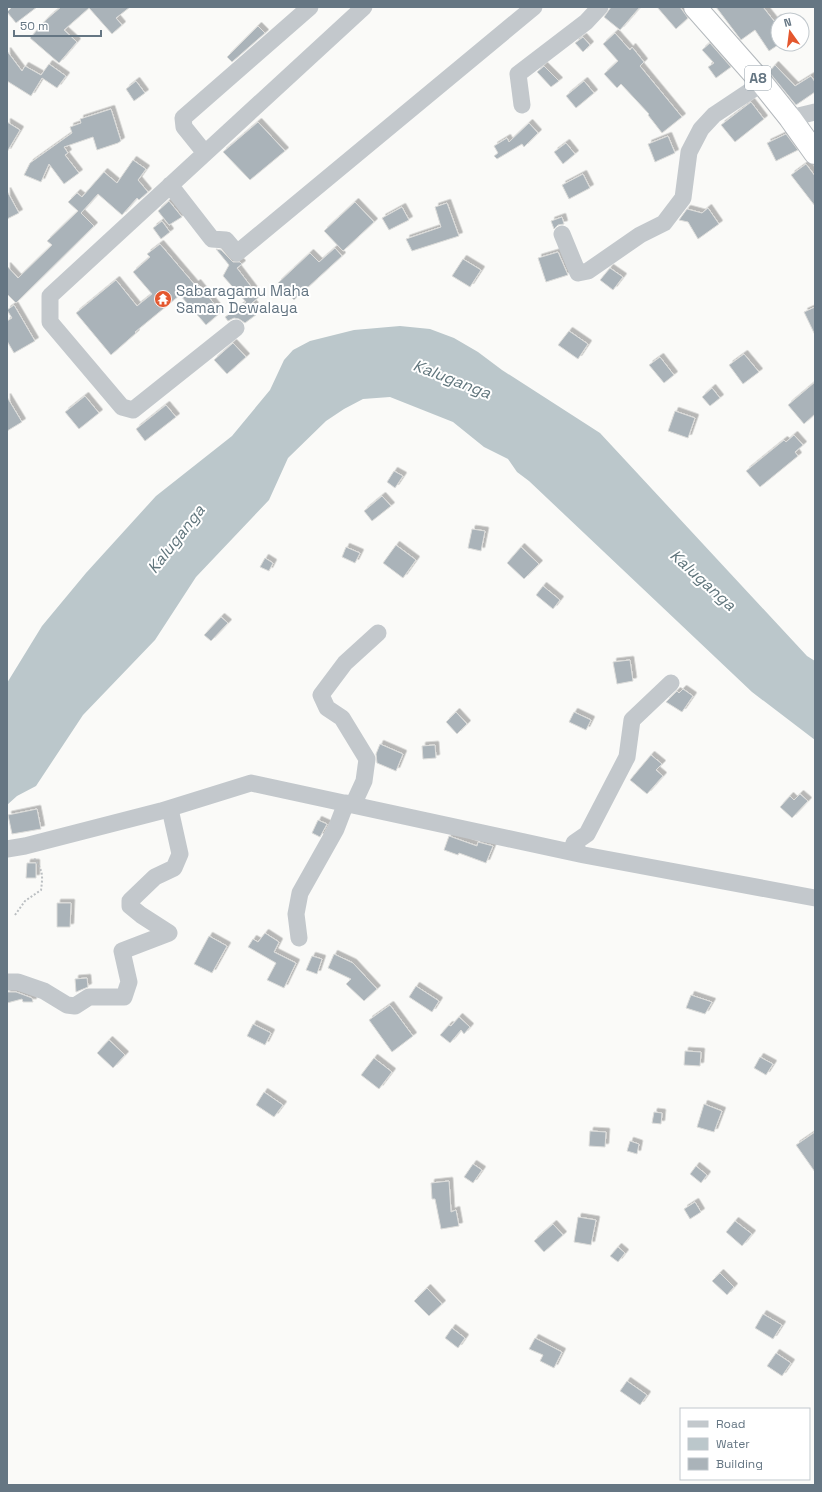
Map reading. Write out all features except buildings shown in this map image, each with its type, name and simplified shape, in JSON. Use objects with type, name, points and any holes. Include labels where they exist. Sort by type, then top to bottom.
[{"type":"highway","name":"A8","points":[[695,7],[762,83],[790,118],[815,154]]},
{"type":"street","points":[[205,153],[184,127],[183,118],[310,7]]},
{"type":"street","points":[[236,328],[134,410],[122,408],[50,322],[50,296],[364,7]]},
{"type":"street","points":[[170,185],[212,239],[226,240],[237,253],[534,7]]},
{"type":"street","points":[[522,105],[518,74],[586,22],[600,7]]},
{"type":"street","points":[[562,234],[578,273],[588,271],[640,235],[664,223],[682,198],[689,152],[701,129],[714,115],[762,83]]},
{"type":"street","points":[[790,118],[815,112]]},
{"type":"street","points":[[298,938],[296,914],[300,893],[364,781],[367,759],[342,718],[326,708],[321,695],[345,663],[378,634]]},
{"type":"street","points":[[580,854],[574,843],[587,834],[627,757],[632,720],[671,683]]},
{"type":"street","points":[[7,849],[25,846],[170,809],[251,783],[580,854],[815,898]]},
{"type":"street","points":[[7,982],[18,982],[44,991],[67,1005],[75,1006],[89,997],[124,997],[129,982],[122,951],[169,932],[141,915],[130,906],[130,901],[155,877],[174,868],[180,854],[170,809]]},
{"type":"path","points":[[15,915],[25,901],[41,890],[43,876],[39,866],[25,846]]},
{"type":"water","name":"Kaluganga","points":[[400,326],[430,329],[454,338],[478,352],[502,370],[600,433],[807,656],[815,661],[815,740],[752,692],[529,481],[517,472],[508,459],[484,447],[453,422],[390,397],[363,399],[326,421],[288,458],[269,500],[196,577],[155,640],[83,715],[36,786],[17,796],[7,805],[7,683],[42,626],[86,573],[156,496],[232,436],[270,390],[284,360],[293,350],[310,341],[354,330]]},
{"type":"place","name":"Sabaragamu Maha Saman Dewalaya","points":[[163,299]]}]
